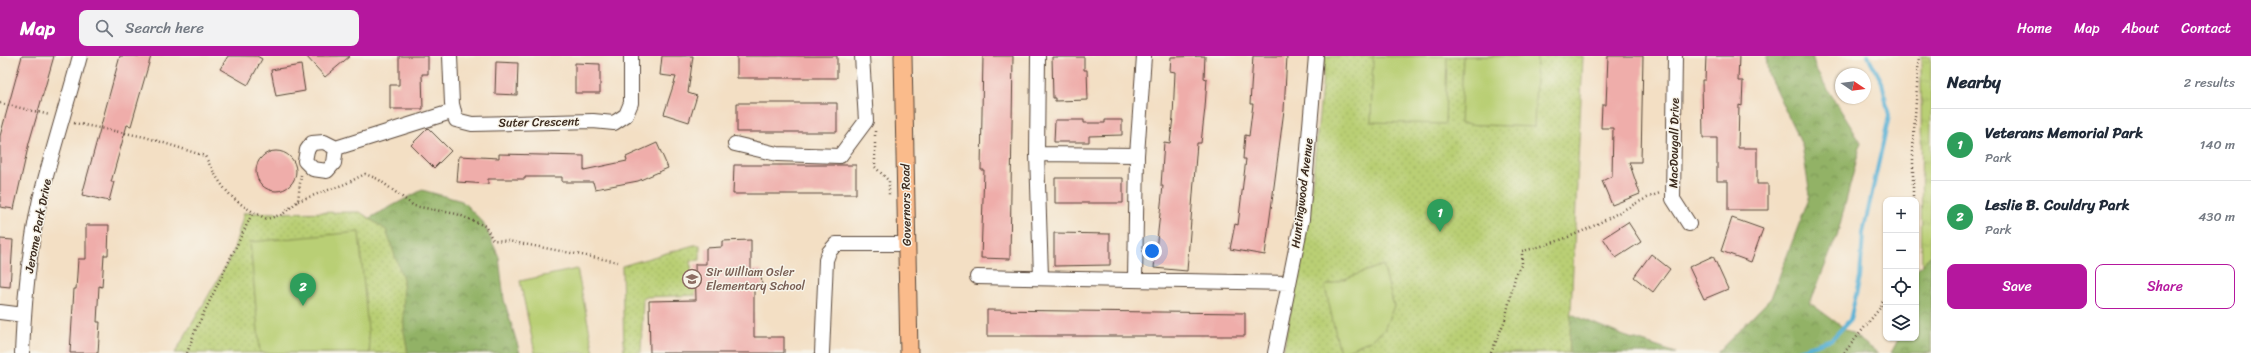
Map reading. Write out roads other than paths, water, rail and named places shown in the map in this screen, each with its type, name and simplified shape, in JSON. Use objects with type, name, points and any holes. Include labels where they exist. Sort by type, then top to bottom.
[{"type":"main road","name":"Governors Road","points":[[903,56],[909,353]]},
{"type":"street","name":"Jerome Park Drive","points":[[22,353],[24,315],[30,261],[40,200],[80,56]]},
{"type":"street","points":[[336,148],[454,111],[450,56]]},
{"type":"street","name":"Suter Crescent","points":[[454,111],[456,120],[472,124],[593,121],[614,123],[626,115],[631,103],[630,56]]},
{"type":"street","points":[[735,144],[777,154],[840,156],[866,121],[862,56]]},
{"type":"street","points":[[1038,56],[1037,154],[1041,277]]},
{"type":"street","points":[[1135,280],[1136,155],[1144,56]]},
{"type":"street","name":"Huntingwood Avenue","points":[[1276,353],[1288,282],[1302,219],[1316,56]]},
{"type":"street","name":"MacDougall Drive","points":[[1675,56],[1673,199],[1689,224]]},
{"type":"street","points":[[1037,154],[1136,155]]},
{"type":"street","points":[[822,353],[826,260],[828,252],[836,244],[907,244]]},
{"type":"street","points":[[977,277],[1288,282]]},
{"type":"street","points":[[0,312],[24,315]]},
{"type":"waterway","points":[[1789,353],[1832,339],[1850,320],[1860,278],[1863,233],[1889,116],[1882,82],[1868,56]]},
{"type":"place","name":"Veterans Memorial Park","points":[[1440,232]]},
{"type":"place","name":"Sir William Osler Elementary School","points":[[692,279]]},
{"type":"place","name":"Leslie B. Couldry Park","points":[[303,306]]}]
